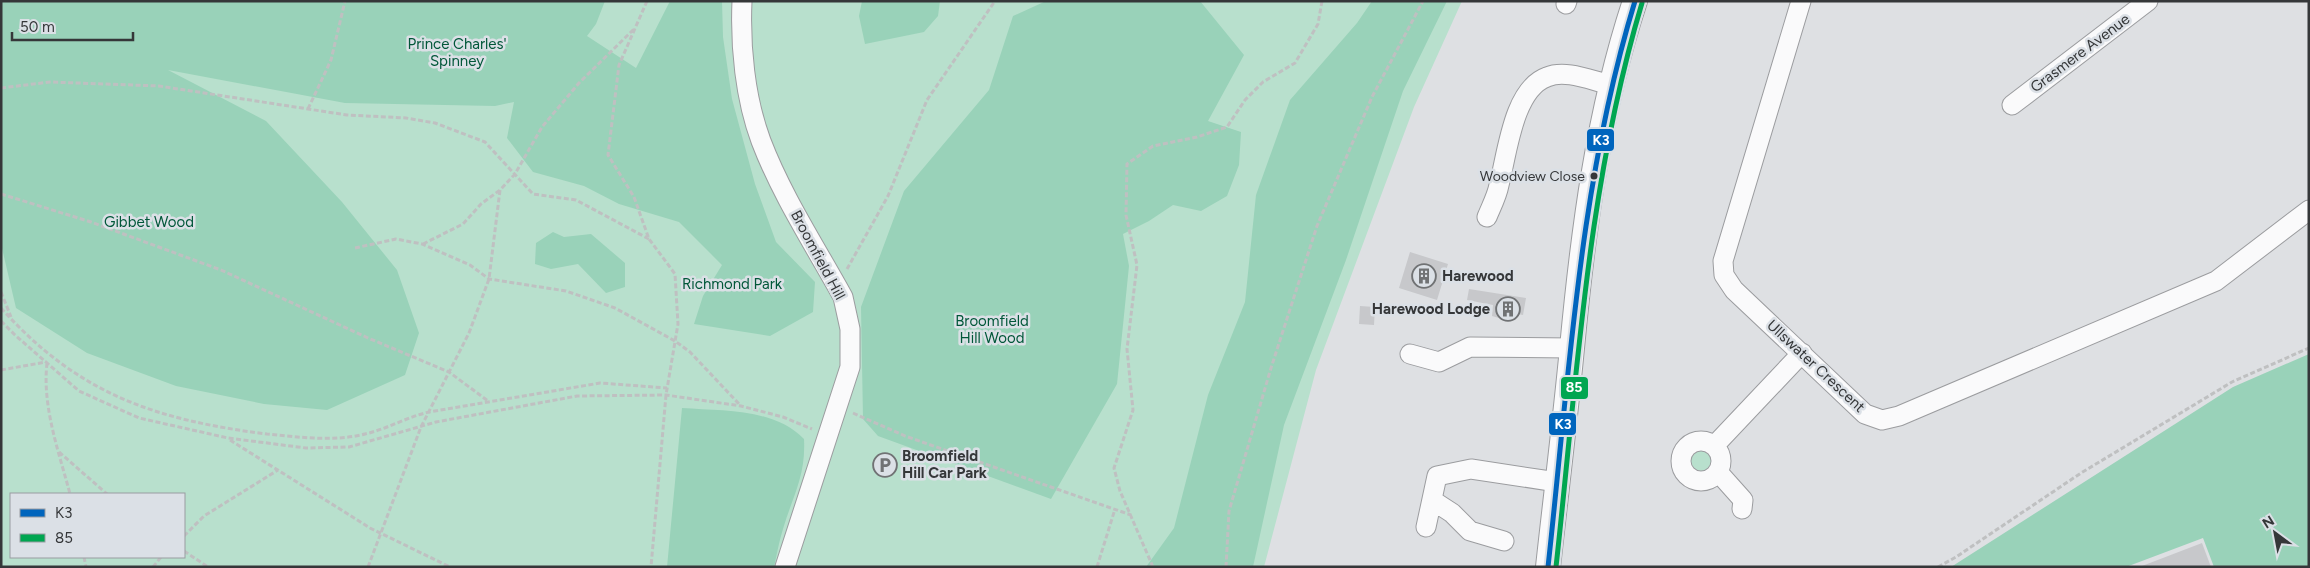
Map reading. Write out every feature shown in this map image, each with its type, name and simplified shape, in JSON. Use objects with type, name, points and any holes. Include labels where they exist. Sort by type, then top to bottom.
[{"type":"main road","points":[[1548,567],[1588,214],[1611,85],[1635,1]]},
{"type":"street","name":"Broomfield Hill","points":[[742,1],[741,23],[748,86],[761,140],[778,181],[837,287],[848,313],[852,347],[850,367],[839,407],[785,567]]},
{"type":"street","name":"Ullswater Crescent","points":[[1802,1],[1723,260],[1724,275],[1734,290],[1866,414],[1882,420],[1899,416],[2216,281],[2309,210]]},
{"type":"street","name":"Grasmere Avenue","points":[[2012,106],[2148,1]]},
{"type":"street","points":[[1488,217],[1499,187],[1509,140],[1520,109],[1527,93],[1536,83],[1548,76],[1562,74],[1611,85]]},
{"type":"street","points":[[1410,354],[1439,362],[1470,347],[1572,348]]},
{"type":"street","points":[[1715,445],[1802,353]]},
{"type":"street","points":[[1704,440],[1715,445],[1721,457],[1718,472],[1706,480],[1693,479],[1683,470],[1681,460],[1686,447],[1696,441],[1704,440]]},
{"type":"street","points":[[1426,527],[1437,476],[1471,469],[1556,490]]},
{"type":"street","points":[[1718,472],[1743,500],[1742,509]]},
{"type":"street","points":[[1432,500],[1452,513],[1470,531],[1504,541]]},
{"type":"path","points":[[308,109],[331,60],[345,1]]},
{"type":"path","points":[[646,1],[619,65],[608,154],[634,197],[649,239],[674,274],[678,324],[666,396],[652,567]]},
{"type":"path","points":[[837,287],[888,196],[927,100],[994,1]]},
{"type":"path","points":[[1153,567],[1120,491],[1114,468],[1133,410],[1127,349],[1137,265],[1126,215],[1127,164],[1153,146],[1197,137],[1226,127],[1245,100],[1263,82],[1295,63],[1318,24],[1322,1]]},
{"type":"path","points":[[1226,567],[1229,511],[1271,368],[1317,226],[1372,97],[1423,1]]},
{"type":"path","points":[[422,244],[463,224],[481,204],[500,190],[515,174],[542,127],[579,83],[634,29]]},
{"type":"path","points":[[1,88],[50,82],[158,86],[346,115],[406,118],[435,123],[486,142],[533,194],[576,200],[649,239]]},
{"type":"path","points":[[368,567],[421,427],[469,333],[489,279],[500,190]]},
{"type":"path","points":[[1,194],[91,222],[221,270],[449,372],[488,401]]},
{"type":"path","points":[[355,248],[396,239],[422,244],[470,265],[489,279],[566,291],[615,308],[675,341],[690,352],[740,406]]},
{"type":"path","points":[[1,292],[12,320]]},
{"type":"path","points":[[1,308],[55,360],[86,382],[137,406],[178,420],[223,428],[321,439],[364,435],[409,417],[429,412],[600,383],[667,388]]},
{"type":"path","points":[[1,321],[14,335],[78,391],[139,418],[228,438],[306,448],[349,447],[421,427],[577,396],[666,396],[740,406],[784,417],[828,436]]},
{"type":"path","points":[[1938,567],[1956,557],[2081,473],[2232,382],[2309,348]]},
{"type":"path","points":[[1,370],[47,362]]},
{"type":"path","points":[[47,362],[45,382],[70,493]]},
{"type":"path","points":[[1,365],[8,369]]},
{"type":"path","points":[[839,407],[905,436],[1132,515]]},
{"type":"path","points":[[228,438],[380,532],[450,567]]},
{"type":"path","points":[[59,451],[106,493]]},
{"type":"path","points":[[185,535],[204,516],[278,470]]},
{"type":"path","points":[[1097,567],[1115,509]]},
{"type":"path","points":[[185,552],[208,567]]},
{"type":"green space","name":"Richmond Park","points":[[1,1],[1462,1],[1414,107],[1316,370],[1264,567],[1,567]]},
{"type":"green space","points":[[1,1],[605,1],[596,24],[587,36],[636,68],[670,1],[722,1],[723,37],[732,99],[755,184],[776,242],[815,282],[813,312],[770,336],[694,324],[703,296],[722,265],[679,222],[619,204],[584,186],[533,172],[507,138],[514,102],[495,106],[345,103],[168,70],[266,121],[342,202],[397,270],[419,333],[405,375],[327,410],[264,404],[176,386],[87,353],[16,308],[1,244]]},
{"type":"green space","points":[[862,1],[940,1],[938,16],[924,32],[865,44],[859,16]]},
{"type":"green space","name":"Broomfield Hill Wood","points":[[1046,1],[1200,1],[1244,55],[1208,121],[1241,132],[1239,165],[1227,196],[1201,211],[1173,205],[1149,221],[1123,234],[1129,266],[1117,384],[1051,499],[878,436],[863,419],[861,307],[904,191],[989,90],[1013,16]]},
{"type":"green space","points":[[1372,1],[1447,1],[1403,91],[1346,260],[1284,425],[1253,567],[1146,567],[1174,528],[1208,395],[1245,302],[1256,195],[1290,100],[1357,23]]},
{"type":"green space","points":[[553,232],[564,237],[591,234],[625,263],[625,287],[606,293],[578,264],[551,269],[535,264],[536,243]]},
{"type":"green space","points":[[2309,354],[2309,567],[2214,567],[2203,538],[2126,567],[1951,567],[2233,387]]},
{"type":"green space","points":[[682,408],[731,411],[763,416],[792,429],[804,439],[801,475],[782,534],[774,567],[667,567]]},
{"type":"green space","points":[[1702,447],[1710,451],[1714,459],[1710,467],[1702,471],[1694,467],[1690,459],[1694,451]]},
{"type":"building","name":"Harewood","points":[[1410,252],[1448,264],[1437,300],[1399,288]]},
{"type":"building","name":"Harewood Lodge","points":[[1469,289],[1526,298],[1523,315],[1507,312],[1506,320],[1492,316],[1493,305],[1467,300]]},
{"type":"building","points":[[1360,306],[1375,307],[1374,325],[1359,324]]},
{"type":"building","points":[[2202,543],[2211,567],[2142,567],[2142,566]]},
{"type":"transit line","name":"K3","points":[[1548,567],[1578,281],[1588,210],[1616,70],[1635,1]]},
{"type":"transit line","name":"85","points":[[1556,567],[1578,354],[1596,212],[1623,72],[1642,3]]},
{"type":"place","name":"Woodview Close","points":[[1594,176]]},
{"type":"place","name":"Harewood","points":[[1424,276]]},
{"type":"place","name":"Harewood Lodge","points":[[1508,309]]},
{"type":"place","name":"Broomfield Hill Car Park","points":[[885,465]]},
{"type":"park label","name":"Prince Charles' Spinney","points":[[457,52]]},
{"type":"park label","name":"Gibbet Wood","points":[[149,222]]}]
